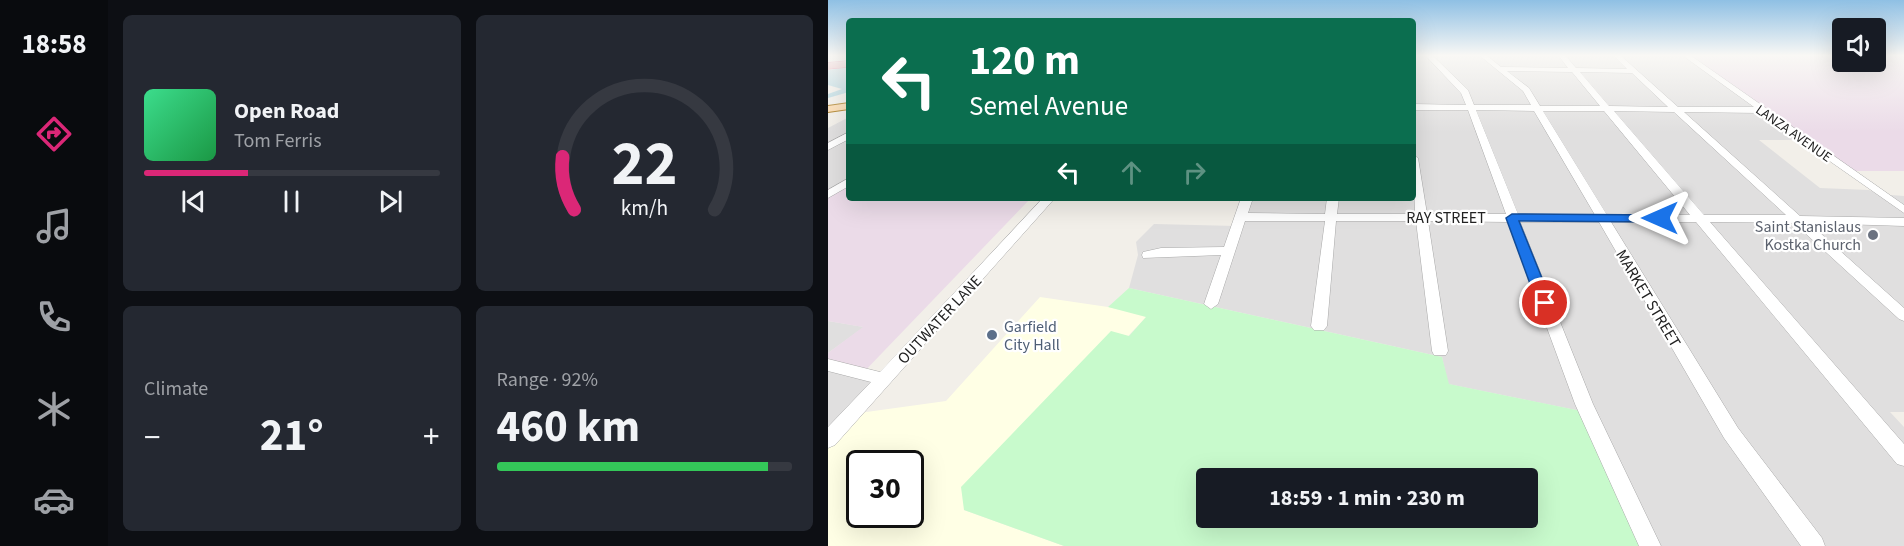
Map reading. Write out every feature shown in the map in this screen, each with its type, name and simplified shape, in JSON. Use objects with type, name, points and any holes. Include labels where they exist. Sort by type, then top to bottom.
[{"type":"main road","points":[[828,109],[846,106]]},
{"type":"street","points":[[1453,80],[1465,92],[1584,404],[1650,546]]},
{"type":"street","name":"MARKET STREET","points":[[1514,80],[1526,90],[1731,433],[1814,546]]},
{"type":"street","points":[[1582,80],[1904,458]]},
{"type":"street","points":[[1644,80],[1904,316]]},
{"type":"street","name":"LANZA AVENUE","points":[[1721,80],[1904,210]]},
{"type":"street","points":[[1416,107],[1762,110]]},
{"type":"street","points":[[828,147],[846,137]]},
{"type":"street","points":[[1416,180],[1440,351]]},
{"type":"street","points":[[828,195],[839,185]]},
{"type":"street","name":"OUTWATER LANE","points":[[828,440],[1046,201]]},
{"type":"street","points":[[1212,304],[1246,201]]},
{"type":"street","points":[[1319,326],[1333,201]]},
{"type":"street","name":"RAY STREET","points":[[1241,217],[1797,219],[1904,222]]},
{"type":"street","points":[[1148,255],[1161,252],[1229,251]]},
{"type":"street","points":[[828,365],[883,379]]},
{"type":"shaded area","points":[[1416,80],[1718,80],[1797,140],[1759,140],[1820,188],[1869,190],[1878,194],[1904,196],[1904,412],[1890,412],[1904,427],[1904,546],[1647,546],[1586,412],[1448,384],[1442,357],[1129,288],[1138,255],[1136,242],[1154,224],[1237,226],[1245,201],[1416,201]]},
{"type":"shaded area","points":[[1721,80],[1904,80],[1904,171],[1850,171]]},
{"type":"shaded area","points":[[846,119],[846,184],[839,188],[828,188],[828,128]]},
{"type":"shaded area","points":[[846,184],[846,201],[1028,201],[859,377],[828,368],[828,353],[863,327],[828,321],[828,188],[839,188]]},
{"type":"shaded area","points":[[1040,297],[1108,307],[1147,316],[964,510],[1064,546],[828,546],[828,440],[852,414],[946,401]]},
{"type":"shaded area","points":[[828,321],[864,327],[828,353]]},
{"type":"shaded area","points":[[828,368],[871,381],[852,414],[828,440]]},
{"type":"green space","points":[[1129,288],[1442,357],[1449,384],[1586,412],[1647,546],[1064,546],[964,510],[961,487],[1111,331],[1129,336],[1146,317],[1108,307]]},
{"type":"water","points":[[828,80],[846,80],[846,93],[828,98],[828,94],[842,89],[828,85]]},
{"type":"place","name":"Saint Stanislaus Kostka Church","points":[[1873,235]]},
{"type":"place","name":"Garfield City Hall","points":[[992,335]]},
{"type":"route","points":[[1545,303],[1512,218],[1660,218]]}]
